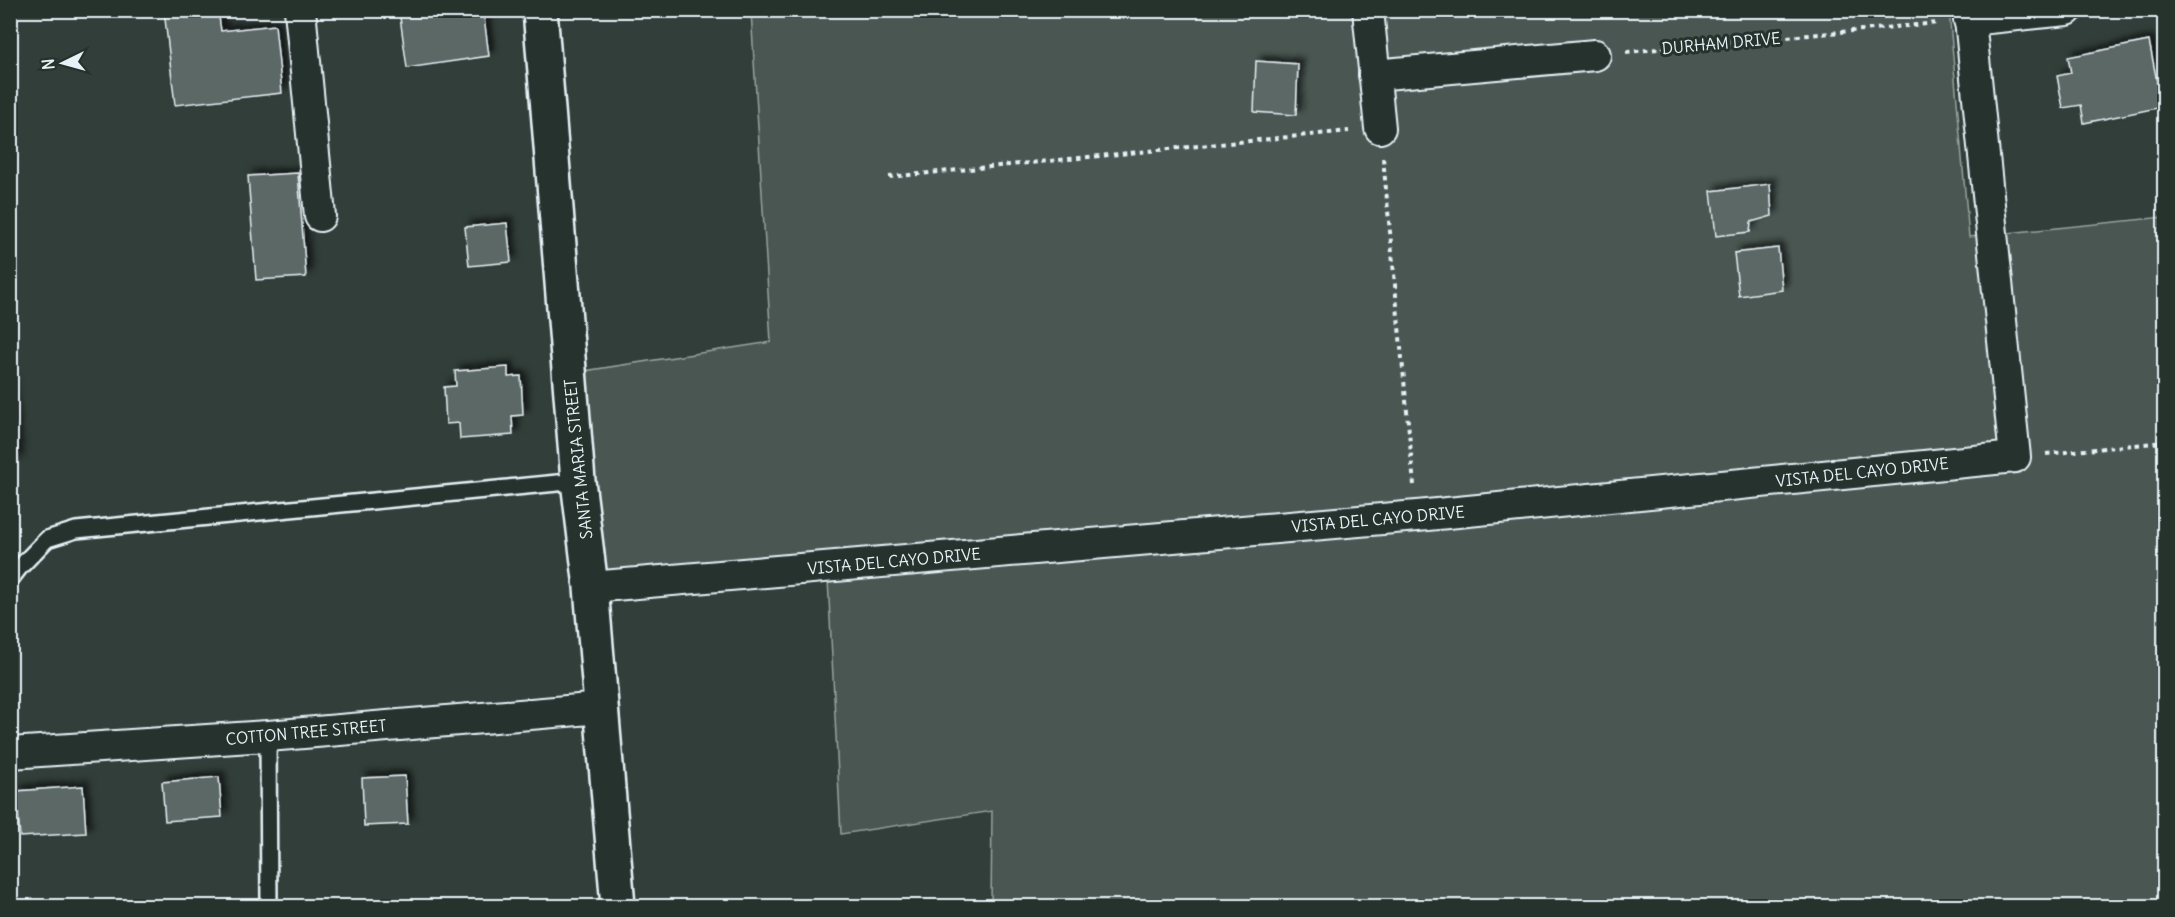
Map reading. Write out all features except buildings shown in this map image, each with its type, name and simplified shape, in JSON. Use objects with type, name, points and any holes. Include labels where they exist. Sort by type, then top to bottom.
[{"type":"street","points":[[300,10],[320,216]]},
{"type":"street","name":"SANTA MARIA STREET","points":[[540,10],[578,481],[591,587],[618,906]]},
{"type":"street","points":[[1368,10],[1380,128]]},
{"type":"street","points":[[2015,457],[1969,15],[2067,10]]},
{"type":"street","points":[[1374,75],[1595,55]]},
{"type":"street","name":"VISTA DEL CAYO DRIVE","points":[[591,587],[1416,516],[2015,457]]},
{"type":"street","name":"COTTON TREE STREET","points":[[10,753],[268,736],[602,708]]},
{"type":"lane","points":[[10,580],[46,539],[76,530],[578,481]]},
{"type":"lane","points":[[268,736],[269,906]]},
{"type":"path","name":"DURHAM DRIVE","points":[[1595,55],[1969,15]]},
{"type":"path","points":[[889,177],[1380,128],[1416,516]]},
{"type":"path","points":[[2015,457],[2164,442]]},
{"type":"shaded area","points":[[751,11],[1949,11],[1969,237],[2164,217],[2164,906],[991,906],[992,811],[841,834],[828,579],[606,592],[578,372],[771,342]]}]
